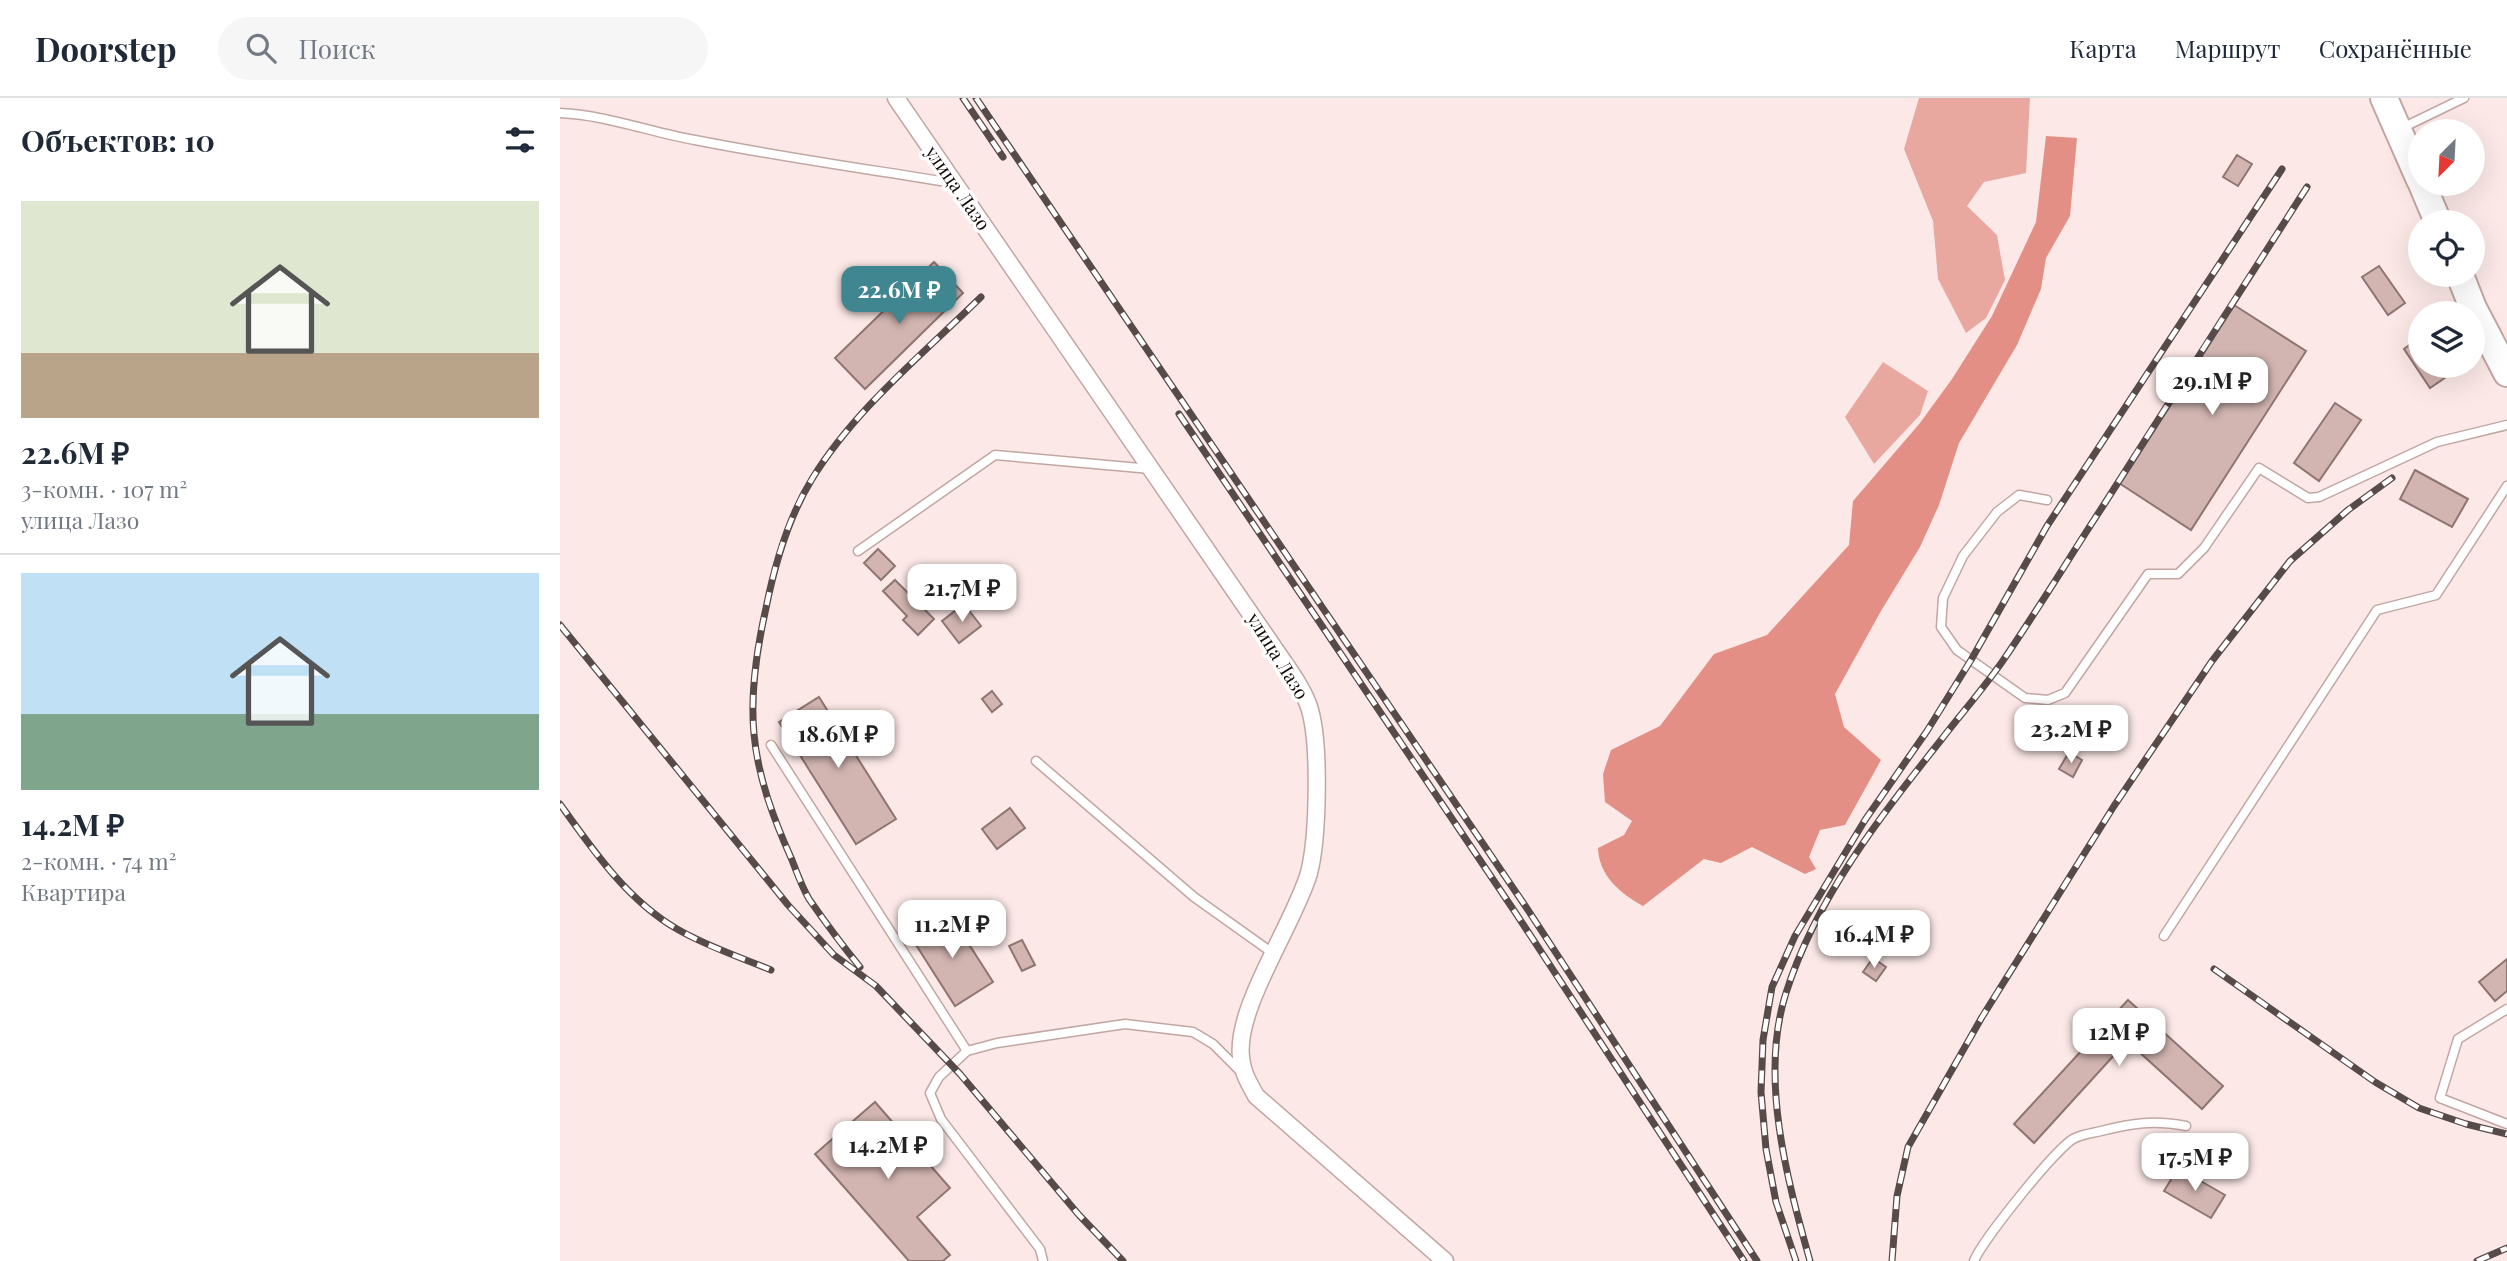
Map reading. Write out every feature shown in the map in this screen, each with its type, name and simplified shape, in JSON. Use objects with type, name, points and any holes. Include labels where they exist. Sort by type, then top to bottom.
[{"type":"main road","points":[[2391,108],[2408,150]]},
{"type":"main road","points":[[2465,287],[2507,373]]},
{"type":"street","name":"улица Лазо","points":[[896,98],[1272,645],[1308,704],[1315,767],[1314,847],[1301,895],[1242,1029],[1240,1055],[1244,1075]]},
{"type":"street","points":[[1244,1075],[1256,1096],[1446,1261]]},
{"type":"lane","points":[[2391,108],[2464,98]]},
{"type":"lane","points":[[560,113],[622,122],[692,140],[769,154],[954,183]]},
{"type":"lane","points":[[2047,500],[2019,495],[1997,512],[1964,556],[1943,598],[1941,627],[1957,650],[1992,676],[2025,698],[2048,700],[2065,693],[2148,574],[2178,574],[2204,548],[2259,468],[2308,498],[2319,497],[2437,442],[2507,425]]},
{"type":"lane","points":[[858,551],[995,456],[1151,469]]},
{"type":"lane","points":[[2164,936],[2377,610],[2436,595],[2507,486]]},
{"type":"lane","points":[[771,745],[967,1051]]},
{"type":"lane","points":[[1036,761],[1194,897],[1274,954]]},
{"type":"lane","points":[[2507,1009],[2458,1039],[2440,1098],[2507,1124]]},
{"type":"lane","points":[[1042,1261],[1040,1249],[941,1119],[930,1093],[939,1077],[967,1051],[1125,1024],[1193,1032],[1213,1044],[1244,1075]]},
{"type":"lane","points":[[1974,1261],[1979,1250],[2021,1195],[2072,1138],[2137,1122],[2163,1122],[2186,1126]]},
{"type":"shaded area","points":[[1919,98],[2030,98],[2026,173],[1984,182],[1967,206],[1997,235],[2005,280],[1986,318],[1966,333],[1938,279],[1933,221],[1904,149]]},
{"type":"shaded area","points":[[2046,136],[2077,138],[2070,216],[2046,258],[2041,289],[2017,345],[1959,443],[1939,505],[1920,547],[1835,694],[1844,727],[1881,760],[1845,825],[1820,830],[1809,857],[1816,869],[1805,874],[1752,847],[1721,863],[1704,859],[1643,906],[1612,883],[1599,858],[1598,848],[1624,835],[1632,821],[1605,802],[1603,774],[1611,750],[1660,726],[1714,654],[1767,635],[1849,545],[1853,501],[1920,423],[1992,316],[2036,222]]},
{"type":"shaded area","points":[[1883,362],[1928,391],[1920,415],[1874,464],[1845,417]]},
{"type":"building","points":[[2237,155],[2252,164],[2238,186],[2223,177]]},
{"type":"building","points":[[934,262],[963,293],[865,389],[835,358]]},
{"type":"building","points":[[2379,266],[2405,303],[2388,315],[2362,277]]},
{"type":"building","points":[[2234,305],[2306,351],[2191,530],[2119,483]]},
{"type":"building","points":[[2423,378],[2445,378],[2430,388]]},
{"type":"building","points":[[2335,403],[2361,420],[2319,481],[2294,463]]},
{"type":"building","points":[[2415,470],[2468,499],[2452,527],[2400,499]]},
{"type":"building","points":[[878,549],[895,566],[881,580],[864,563]]},
{"type":"building","points":[[895,580],[934,619],[918,635],[903,620],[907,616],[883,591]]},
{"type":"building","points":[[964,604],[981,626],[959,643],[942,621]]},
{"type":"building","points":[[992,691],[1002,704],[992,712],[982,699]]},
{"type":"building","points":[[819,697],[896,819],[856,844],[779,722]]},
{"type":"building","points":[[2069,752],[2082,760],[2073,777],[2059,769]]},
{"type":"building","points":[[1010,808],[1025,828],[997,849],[982,829]]},
{"type":"building","points":[[949,913],[993,982],[955,1006],[911,937]]},
{"type":"building","points":[[1022,940],[1035,965],[1022,971],[1009,946]]},
{"type":"building","points":[[1873,958],[1886,967],[1876,981],[1863,972]]},
{"type":"building","points":[[2507,959],[2507,991],[2495,1001],[2479,982]]},
{"type":"building","points":[[2128,1000],[2223,1086],[2202,1109],[2127,1041],[2034,1143],[2014,1124]]},
{"type":"building","points":[[875,1102],[950,1188],[917,1217],[950,1255],[943,1261],[909,1261],[815,1154]]},
{"type":"building","points":[[2178,1168],[2225,1195],[2211,1218],[2164,1191]]},
{"type":"railway","points":[[963,98],[1003,157]]},
{"type":"railway","points":[[976,98],[1526,907],[1757,1261]]},
{"type":"railway","points":[[1796,1261],[1776,1202],[1766,1149],[1761,1092],[1763,1040],[1772,987],[1795,936],[1865,820],[1927,731],[1971,660],[2047,526],[2282,169]]},
{"type":"railway","points":[[1810,1261],[1779,1128],[1775,1059],[1778,1025],[1786,993],[1814,924],[1873,829],[2015,643],[2307,187]]},
{"type":"railway","points":[[860,967],[806,894],[768,799],[759,767],[753,718],[755,671],[760,639],[783,541],[812,479],[829,453],[869,406],[981,297]]},
{"type":"railway","points":[[1179,414],[1515,912],[1744,1261]]},
{"type":"railway","points":[[1892,1261],[1897,1196],[1908,1147],[1982,1017],[2114,806],[2212,661],[2290,561],[2348,510],[2392,478]]},
{"type":"railway","points":[[560,625],[788,905],[834,955],[876,986],[960,1074],[1079,1215],[1123,1261]]},
{"type":"railway","points":[[560,804],[612,873],[642,904],[677,929],[700,941],[771,970]]},
{"type":"railway","points":[[2214,969],[2375,1082],[2419,1108],[2507,1134]]},
{"type":"railway","points":[[2477,1261],[2507,1248]]}]
